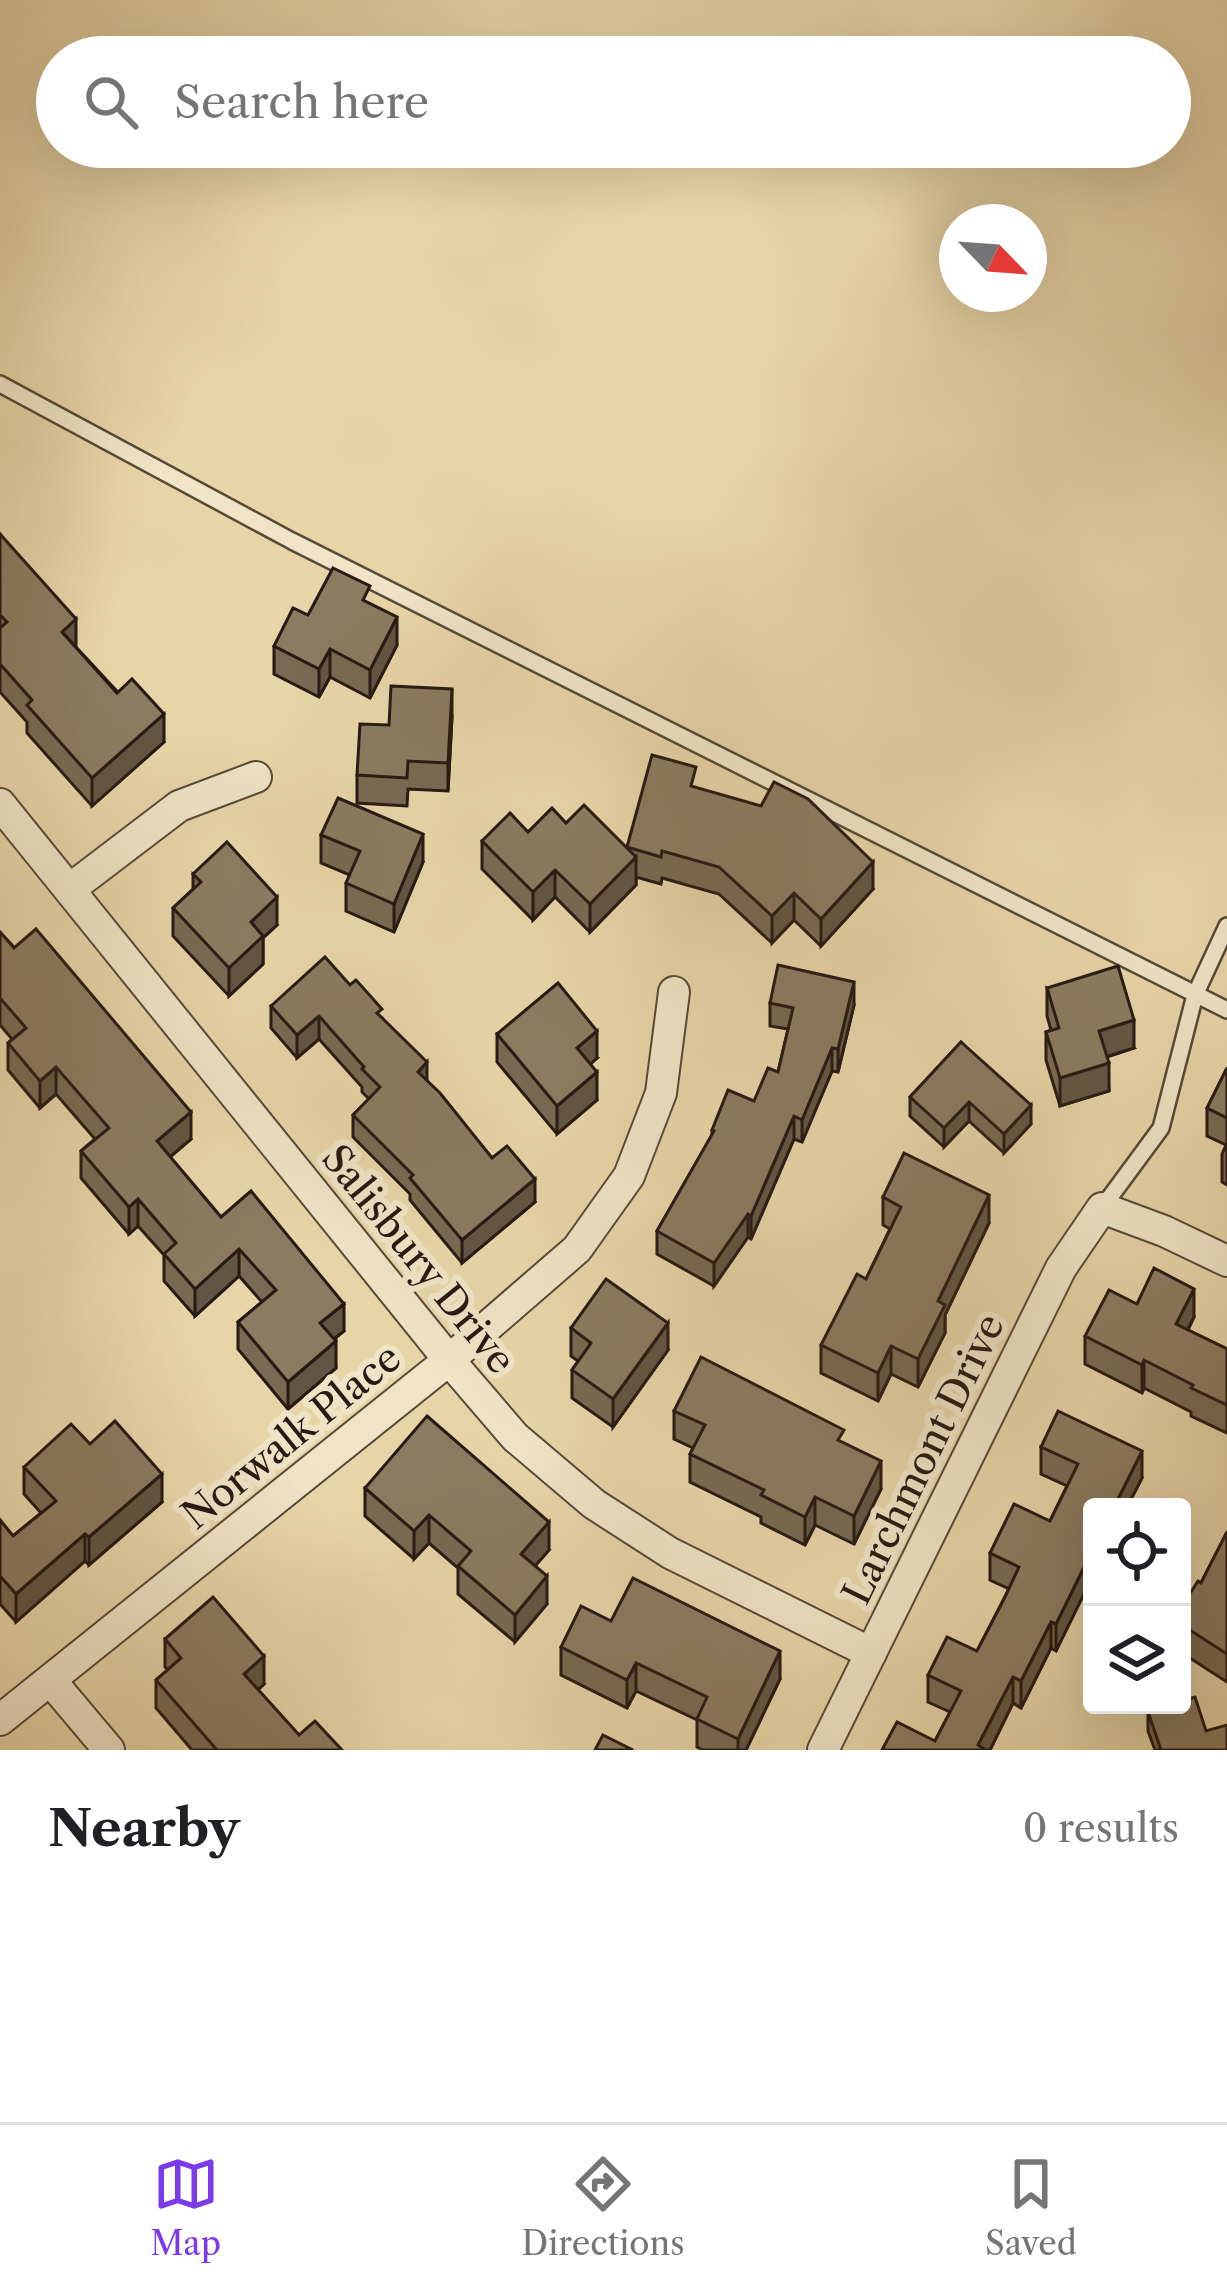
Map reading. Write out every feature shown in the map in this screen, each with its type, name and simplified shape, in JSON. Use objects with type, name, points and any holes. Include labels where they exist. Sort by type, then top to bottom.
[{"type":"street","points":[[70,889],[179,806],[256,778]]},
{"type":"street","name":"Salisbury Drive","points":[[0,804],[515,1437],[594,1504],[670,1553],[871,1653]]},
{"type":"street","name":"Norwalk Place","points":[[0,1720],[449,1360],[577,1250],[629,1176],[661,1093],[674,992]]},
{"type":"street","points":[[1102,1208],[1227,1261]]},
{"type":"street","name":"Larchmont Drive","points":[[823,1750],[1061,1268],[1102,1208]]},
{"type":"street","points":[[50,1681],[109,1750]]},
{"type":"lane","points":[[0,384],[292,541],[1227,1010]]},
{"type":"lane","points":[[1102,1208],[1161,1128],[1195,995],[1227,926]]},
{"type":"building","points":[[0,534],[76,619],[62,632],[117,693],[132,679],[164,714],[92,778],[27,705],[32,700],[0,664],[0,628],[7,622],[0,615]]},
{"type":"building","points":[[333,568],[370,586],[363,600],[397,617],[370,670],[330,649],[319,669],[274,646],[293,608],[308,615]]},
{"type":"building","points":[[391,686],[452,689],[448,763],[408,761],[407,778],[357,775],[360,724],[389,725]]},
{"type":"building","points":[[652,755],[696,767],[691,786],[761,806],[774,782],[808,799],[873,862],[821,919],[794,893],[772,916],[719,867],[627,847]]},
{"type":"building","points":[[338,798],[423,834],[394,904],[346,883],[360,851],[321,835]]},
{"type":"building","points":[[584,805],[636,857],[590,904],[555,870],[533,892],[482,841],[510,813],[528,832],[552,808],[566,823]]},
{"type":"building","points":[[227,842],[277,897],[251,922],[263,936],[229,968],[173,908],[201,882],[193,874]]},
{"type":"building","points":[[36,929],[191,1112],[157,1141],[221,1217],[251,1191],[344,1304],[320,1323],[336,1341],[288,1382],[238,1322],[276,1290],[239,1249],[195,1289],[164,1254],[176,1243],[138,1199],[129,1207],[81,1151],[109,1128],[56,1067],[40,1081],[8,1043],[26,1028],[0,998],[0,932],[14,948]]},
{"type":"building","points":[[325,957],[350,985],[356,980],[382,1009],[377,1013],[427,1062],[418,1072],[492,1158],[507,1146],[535,1179],[462,1240],[410,1178],[413,1175],[353,1115],[380,1087],[364,1067],[319,1016],[297,1035],[271,1006]]},
{"type":"building","points":[[778,965],[854,982],[838,1049],[832,1048],[802,1120],[794,1116],[751,1216],[714,1263],[657,1231],[714,1131],[728,1090],[754,1101],[768,1068],[778,1072],[793,1008],[770,1003]]},
{"type":"building","points":[[1118,966],[1134,1020],[1099,1031],[1109,1063],[1060,1078],[1046,1032],[1059,1028],[1047,988]]},
{"type":"building","points":[[558,983],[597,1031],[577,1048],[597,1072],[557,1106],[497,1034]]},
{"type":"building","points":[[961,1042],[1031,1105],[1004,1134],[969,1102],[944,1128],[910,1097]]},
{"type":"building","points":[[1227,1068],[1227,1118],[1207,1108]]},
{"type":"building","points":[[904,1153],[989,1195],[938,1301],[945,1305],[918,1359],[891,1346],[878,1373],[821,1345],[857,1274],[866,1279],[901,1207],[883,1197]]},
{"type":"building","points":[[1154,1268],[1194,1289],[1176,1324],[1227,1349],[1227,1405],[1144,1360],[1142,1365],[1085,1336],[1109,1290],[1137,1304]]},
{"type":"building","points":[[606,1279],[668,1323],[613,1399],[572,1370],[591,1343],[571,1328]]},
{"type":"building","points":[[701,1357],[844,1430],[838,1440],[881,1461],[854,1516],[815,1497],[805,1517],[761,1495],[764,1490],[690,1454],[705,1425],[674,1411]]},
{"type":"building","points":[[1058,1411],[1142,1451],[1118,1498],[1083,1498],[1083,1569],[1021,1681],[1013,1677],[978,1745],[986,1750],[882,1750],[897,1722],[935,1741],[961,1691],[928,1675],[947,1637],[977,1651],[1004,1599],[1019,1567],[990,1553],[1014,1504],[1050,1521],[1078,1464],[1041,1447]]},
{"type":"building","points":[[427,1416],[549,1522],[521,1554],[547,1576],[515,1615],[458,1566],[471,1551],[429,1515],[414,1531],[365,1488]]},
{"type":"building","points":[[115,1421],[162,1474],[16,1594],[0,1576],[0,1520],[13,1536],[56,1501],[24,1467],[71,1424],[90,1444]]},
{"type":"building","points":[[1227,1532],[1227,1654],[1191,1631],[1191,1592],[1201,1583]]},
{"type":"building","points":[[633,1578],[780,1651],[738,1739],[697,1719],[707,1697],[636,1663],[627,1680],[561,1647],[581,1606],[611,1621]]},
{"type":"building","points":[[213,1597],[264,1656],[244,1674],[299,1735],[315,1721],[342,1750],[217,1750],[156,1680],[181,1658],[165,1639]]},
{"type":"building","points":[[1195,1697],[1206,1731],[1227,1725],[1227,1750],[1161,1750],[1149,1714],[1191,1714],[1191,1698]]},
{"type":"building","points":[[603,1735],[633,1750],[595,1750]]}]
